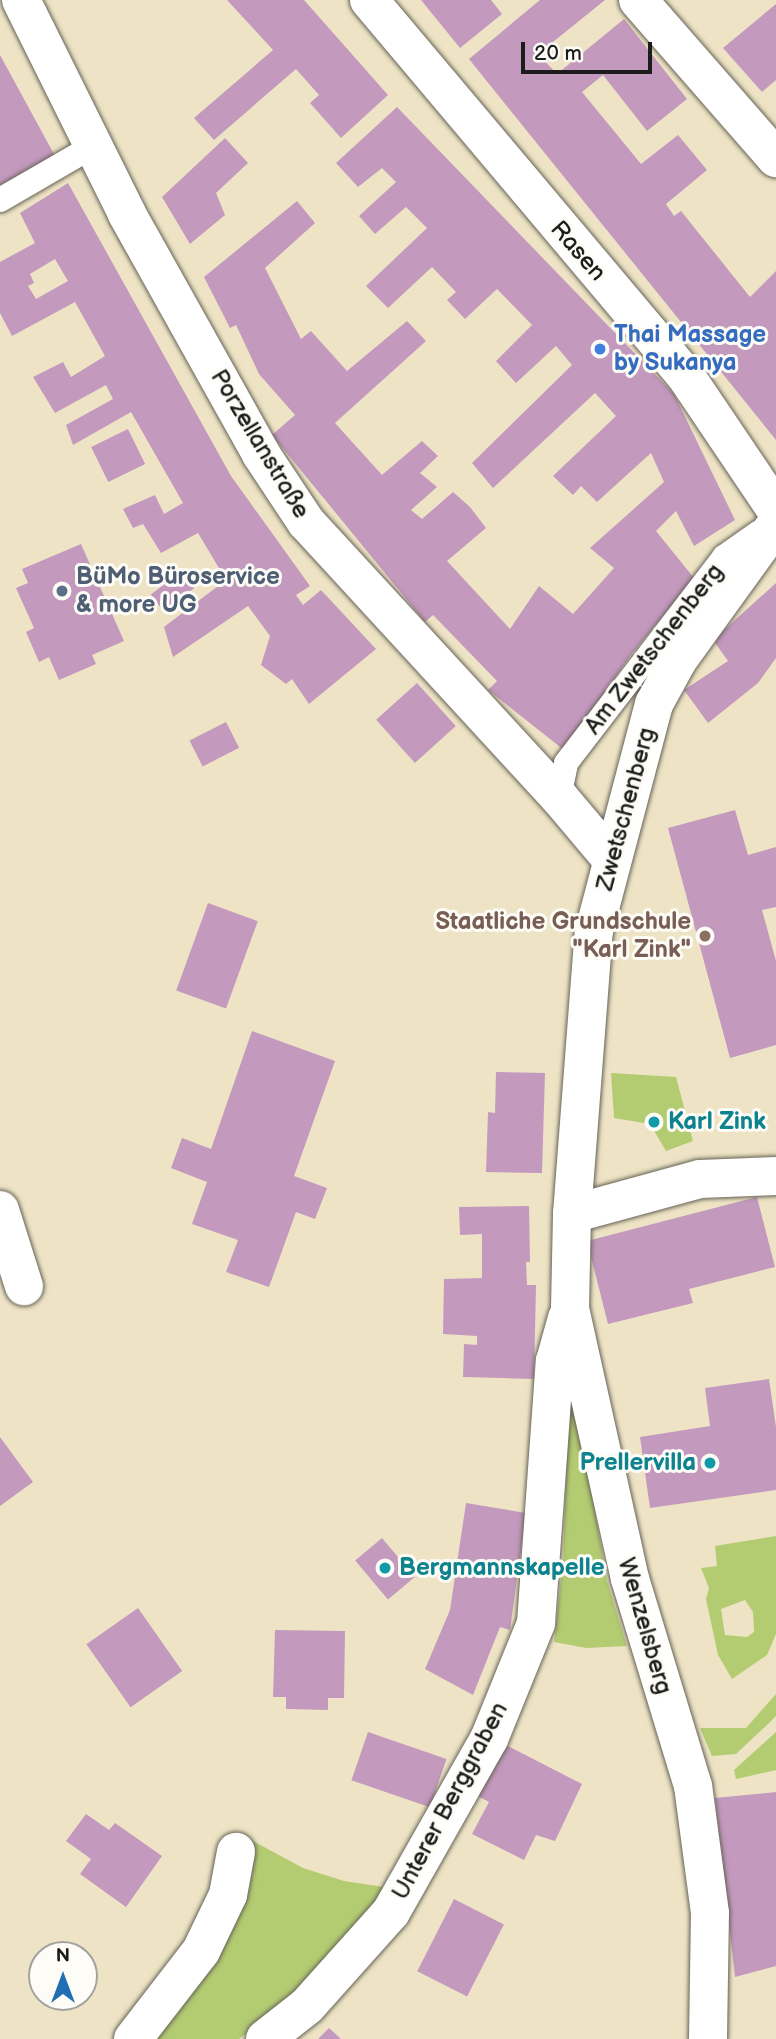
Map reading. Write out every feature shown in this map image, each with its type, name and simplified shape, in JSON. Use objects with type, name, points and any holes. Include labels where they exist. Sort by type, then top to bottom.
[{"type":"street","name":"Porzellanstraße","points":[[21,0],[127,214],[261,454],[306,522],[559,797],[612,860]]},
{"type":"street","name":"Rasen","points":[[369,0],[685,375],[776,510]]},
{"type":"street","points":[[638,0],[776,158]]},
{"type":"street","name":"Zwetschenberg","points":[[572,1214],[594,931],[654,704],[678,660],[776,522]]},
{"type":"street","points":[[572,1214],[700,1179],[776,1176]]},
{"type":"street","points":[[0,1210],[24,1286]]},
{"type":"street","name":"Wenzelsberg","points":[[572,1214],[570,1309],[630,1579],[693,1786],[710,1913],[708,2039]]},
{"type":"street","name":"Unterer Berggraben","points":[[265,2039],[307,2006],[391,1912],[489,1739],[536,1623],[555,1361],[570,1309]]},
{"type":"street","points":[[133,2039],[201,1951],[228,1895],[236,1852]]},
{"type":"lane","points":[[0,200],[94,145]]},
{"type":"lane","name":"Am Zwetschenberg","points":[[559,797],[566,763],[724,557],[776,522]]},
{"type":"green space","points":[[611,1073],[676,1077],[693,1141],[666,1151],[650,1124],[614,1118]]},
{"type":"green space","points":[[570,1366],[607,1581],[627,1646],[586,1648],[554,1642],[563,1563]]},
{"type":"green space","points":[[776,1536],[776,1634],[767,1655],[732,1679],[718,1655],[706,1599],[709,1588],[701,1568],[717,1566],[715,1546]],"holes":[[[745,1600],[753,1612],[754,1632],[747,1637],[725,1635],[721,1609]]]},
{"type":"green space","points":[[776,1694],[776,1716],[767,1725],[736,1754],[712,1756],[700,1728],[746,1728]]},
{"type":"green space","points":[[776,1732],[776,1770],[736,1779],[734,1770]]},
{"type":"green space","points":[[251,1840],[303,1868],[344,1881],[384,1887],[355,1932],[292,1998],[239,2039],[150,2039]]},
{"type":"building","points":[[227,0],[304,0],[388,95],[341,138],[310,103],[319,95],[296,69],[214,140],[194,118],[273,50]]},
{"type":"building","points":[[421,0],[491,0],[502,14],[460,48]]},
{"type":"building","points":[[540,0],[605,0],[538,54],[557,74],[624,19],[687,99],[647,131],[603,75],[582,92],[641,164],[678,135],[707,170],[666,204],[674,216],[681,211],[750,297],[776,271],[776,440],[469,59]]},
{"type":"building","points":[[776,4],[776,80],[762,92],[723,48]]},
{"type":"building","points":[[0,55],[55,156],[0,185]]},
{"type":"building","points":[[397,107],[674,394],[735,520],[694,546],[676,511],[656,531],[694,578],[630,656],[564,750],[488,690],[497,681],[433,615],[425,622],[272,435],[295,415],[259,374],[236,325],[230,328],[204,277],[297,201],[315,223],[265,268],[301,339],[311,331],[347,371],[407,321],[426,341],[335,423],[382,475],[422,441],[438,456],[420,473],[437,487],[411,510],[422,519],[453,492],[470,507],[486,528],[447,561],[510,629],[539,586],[573,614],[614,568],[590,548],[664,482],[651,453],[597,502],[581,486],[573,495],[553,476],[616,416],[595,393],[493,488],[472,463],[572,365],[556,346],[516,383],[496,361],[532,325],[497,289],[465,319],[447,300],[456,292],[432,267],[388,308],[366,286],[427,228],[406,207],[375,234],[359,216],[396,182],[382,168],[358,187],[336,163]]},
{"type":"building","points":[[225,138],[248,163],[216,193],[225,215],[190,244],[162,197]]},
{"type":"building","points":[[68,183],[231,476],[310,586],[296,595],[303,605],[321,590],[376,649],[309,704],[292,679],[286,684],[261,665],[270,636],[248,606],[173,657],[164,627],[226,580],[198,533],[161,553],[143,524],[133,528],[123,509],[155,495],[164,514],[183,503],[131,412],[73,445],[66,425],[113,399],[106,385],[55,413],[33,377],[63,362],[71,377],[105,356],[75,302],[12,336],[0,313],[0,262],[35,243],[20,213]],"holes":[[[55,259],[68,281],[36,299],[28,286],[34,283],[30,274]]]},
{"type":"building","points":[[128,429],[145,464],[108,482],[91,447]]},
{"type":"building","points":[[81,544],[124,641],[92,655],[96,664],[59,680],[49,657],[39,662],[26,632],[34,628],[16,588],[28,583],[22,569]]},
{"type":"building","points":[[182,571],[195,588],[163,611],[151,594]]},
{"type":"building","points":[[776,583],[776,658],[758,683],[708,723],[684,690],[728,661],[713,640]]},
{"type":"building","points":[[417,683],[456,726],[415,763],[376,720]]},
{"type":"building","points":[[226,722],[239,748],[203,766],[189,741]]},
{"type":"building","points":[[735,810],[748,855],[776,847],[776,907],[762,910],[776,961],[776,1045],[730,1058],[668,828]]},
{"type":"building","points":[[208,903],[258,921],[226,1009],[176,990]]},
{"type":"building","points":[[252,1031],[335,1061],[294,1176],[327,1188],[315,1219],[296,1212],[269,1287],[226,1272],[238,1240],[192,1224],[207,1182],[171,1168],[182,1138],[211,1149]]},
{"type":"building","points":[[496,1072],[545,1073],[542,1173],[486,1172],[488,1112],[495,1113]]},
{"type":"building","points":[[757,1197],[775,1267],[689,1289],[693,1303],[608,1324],[587,1241]]},
{"type":"building","points":[[529,1206],[530,1262],[526,1262],[527,1285],[536,1285],[534,1379],[463,1377],[464,1344],[477,1345],[477,1336],[443,1334],[444,1279],[482,1278],[482,1234],[460,1235],[459,1207]]},
{"type":"building","name":"Prellervilla","points":[[769,1379],[776,1427],[776,1490],[650,1508],[640,1437],[710,1426],[705,1388]]},
{"type":"building","points":[[0,1437],[33,1482],[0,1506]]},
{"type":"building","points":[[466,1503],[526,1513],[510,1630],[500,1627],[473,1695],[425,1669],[450,1610]]},
{"type":"building","name":"Bergmannskapelle","points":[[382,1538],[415,1577],[388,1600],[355,1560]]},
{"type":"building","points":[[138,1608],[182,1671],[131,1707],[86,1644]]},
{"type":"building","points":[[275,1630],[345,1631],[344,1698],[328,1698],[328,1710],[286,1709],[286,1697],[273,1697]]},
{"type":"building","points":[[368,1732],[446,1759],[430,1807],[351,1780]]},
{"type":"building","points":[[502,1743],[582,1784],[555,1841],[536,1835],[524,1860],[472,1834],[489,1802],[474,1794]]},
{"type":"building","points":[[776,1792],[776,1966],[735,1977],[715,1798]]},
{"type":"building","points":[[86,1814],[109,1830],[115,1823],[162,1856],[126,1907],[80,1874],[91,1859],[66,1841]]},
{"type":"building","points":[[454,1899],[504,1924],[467,1997],[417,1971]]},
{"type":"building","points":[[329,2028],[341,2039],[318,2039]]},
{"type":"place","name":"Thai Massage by Sukanya","points":[[600,349]]},
{"type":"place","name":"BüMo Büroservice & more UG","points":[[62,591]]},
{"type":"place","name":"Staatliche Grundschule \"Karl Zink\"","points":[[705,936]]},
{"type":"place","name":"Karl Zink","points":[[654,1122]]},
{"type":"place","name":"Prellervilla","points":[[710,1463]]},
{"type":"place","name":"Bergmannskapelle","points":[[385,1568]]}]
